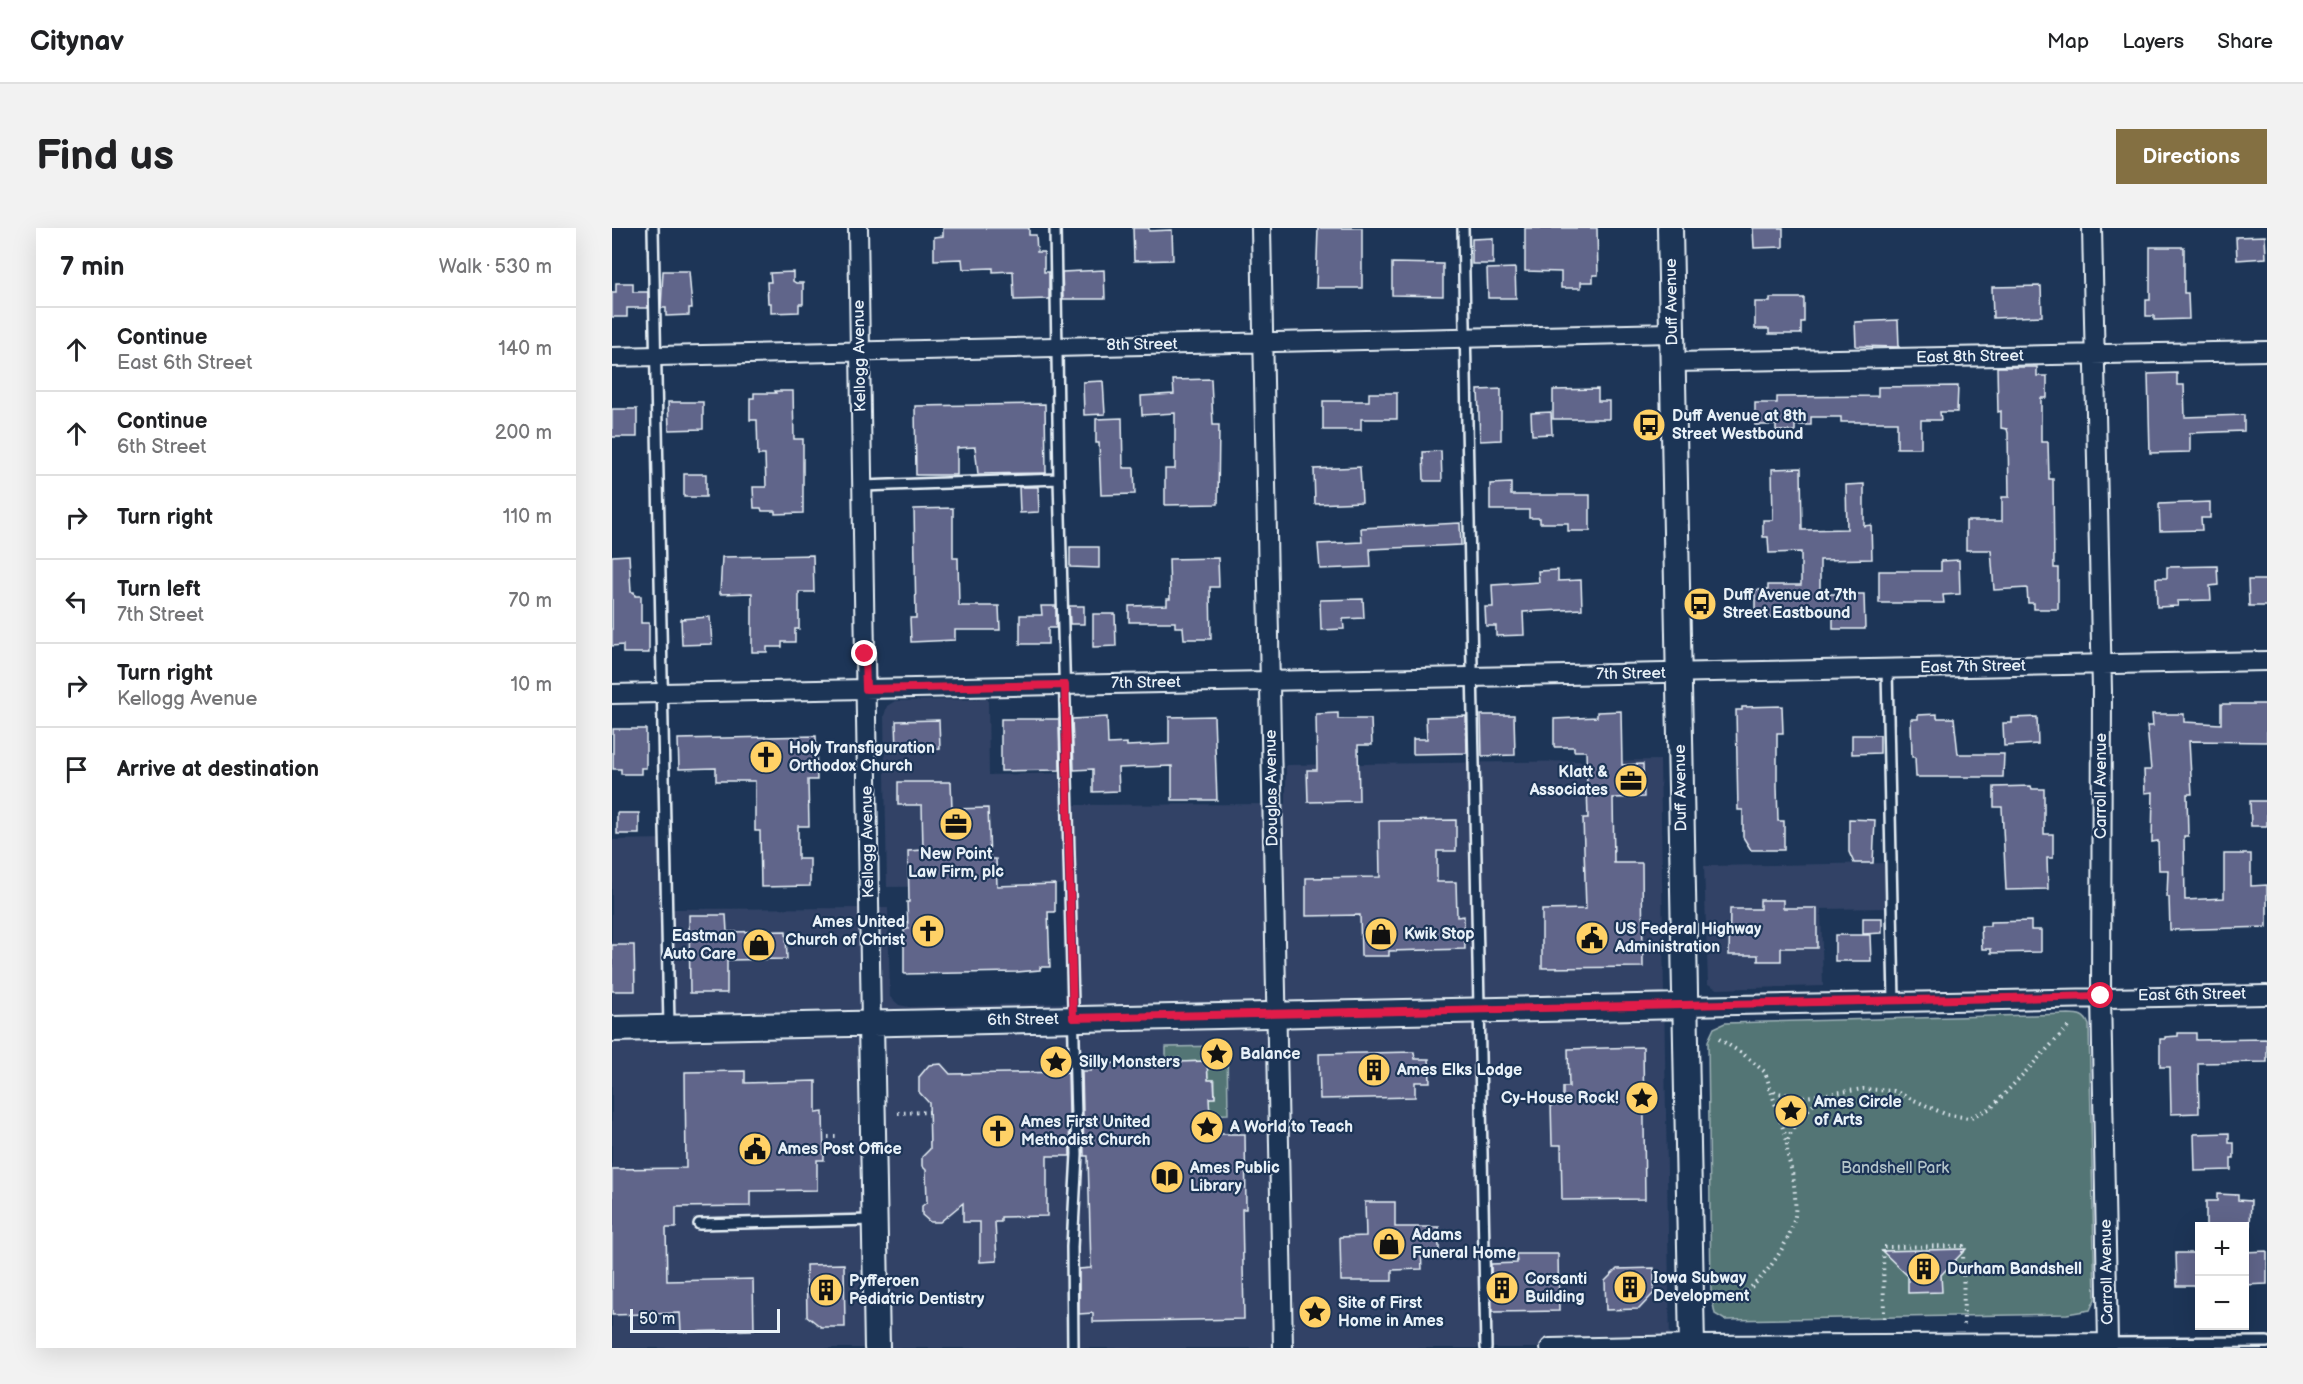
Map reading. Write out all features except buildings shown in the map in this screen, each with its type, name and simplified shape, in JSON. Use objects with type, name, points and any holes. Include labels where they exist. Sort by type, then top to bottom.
[{"type":"main road","name":"Duff Avenue","points":[[1670,228],[1692,1346]]},
{"type":"main road","name":"6th Street","points":[[612,1029],[1685,1006]]},
{"type":"main road","name":"Kellogg Avenue","points":[[871,1023],[877,1348]]},
{"type":"street","name":"Kellogg Avenue","points":[[858,228],[871,1023]]},
{"type":"street","name":"Douglas Avenue","points":[[1261,228],[1283,1348]]},
{"type":"street","name":"Carroll Avenue","points":[[2092,228],[2101,664],[2101,996],[2108,1343]]},
{"type":"street","name":"8th Street","points":[[612,357],[1672,333]]},
{"type":"street","name":"East 8th Street","points":[[1673,362],[2267,351]]},
{"type":"street","name":"East 7th Street","points":[[1679,673],[2267,661]]},
{"type":"street","name":"7th Street","points":[[612,694],[1679,673]]},
{"type":"street","name":"East 6th Street","points":[[1685,1006],[2101,996],[2267,995]]},
{"type":"street","points":[[1550,1348],[2108,1343]]},
{"type":"lane","points":[[652,228],[669,1028]]},
{"type":"lane","points":[[1055,228],[1059,479],[1077,1154],[1072,1247],[1073,1348]]},
{"type":"lane","points":[[1462,228],[1486,1348]]},
{"type":"lane","points":[[862,486],[1059,479]]},
{"type":"lane","points":[[1887,669],[1894,1001]]},
{"type":"lane","points":[[699,1224],[875,1220]]},
{"type":"lane","points":[[2108,1343],[2267,1342]]},
{"type":"path","points":[[1770,1088],[1777,1093],[1805,1096],[1863,1089],[1894,1091],[1945,1113],[1969,1118],[1991,1108],[2069,1026]]},
{"type":"path","points":[[1719,1039],[1743,1054],[1764,1072],[1787,1142],[1794,1184],[1794,1216],[1772,1264],[1746,1292],[1726,1303]]},
{"type":"path","points":[[1787,1142],[1797,1123],[1821,1098],[1829,1093]]},
{"type":"path","points":[[898,1113],[929,1112]]},
{"type":"path","points":[[828,1137],[837,1137]]},
{"type":"path","points":[[1884,1318],[1882,1247],[1963,1246],[1964,1316]]},
{"type":"shaded area","points":[[988,699],[989,775],[1067,773],[1068,805],[1286,804],[1286,765],[1660,760],[1670,1348],[612,1348],[612,840],[665,839],[667,909],[888,908],[890,997],[899,1005],[909,1007],[1065,1003],[1062,885],[887,887],[884,716],[887,706],[895,701]]},
{"type":"shaded area","points":[[1887,863],[1888,908],[1821,909],[1823,986],[1717,989],[1708,984],[1704,866]]},
{"type":"green space","name":"Bandshell Park","points":[[2069,1014],[2081,1016],[2089,1025],[2095,1299],[2090,1310],[2067,1314],[1725,1320],[1715,1314],[1711,1294],[1708,1041],[1714,1028],[1725,1023]]},
{"type":"green space","points":[[1227,1046],[1228,1114],[1209,1115],[1209,1098],[1215,1097],[1215,1080],[1208,1080],[1207,1061],[1179,1062],[1166,1059],[1166,1047]]},
{"type":"place","name":"Duff Avenue at 8th Street Westbound","points":[[1649,425]]},
{"type":"place","name":"Duff Avenue at 7th Street Eastbound","points":[[1700,604]]},
{"type":"place","name":"Holy Transfiguration Orthodox Church","points":[[766,757]]},
{"type":"place","name":"Klatt & Associates","points":[[1631,781]]},
{"type":"place","name":"New Point Law Firm, plc","points":[[956,824]]},
{"type":"place","name":"Ames United Church of Christ","points":[[928,931]]},
{"type":"place","name":"Kwik Stop","points":[[1381,934]]},
{"type":"place","name":"US Federal Highway Administration","points":[[1592,938]]},
{"type":"place","name":"Eastman Auto Care","points":[[759,945]]},
{"type":"place","name":"Balance","points":[[1217,1054]]},
{"type":"place","name":"Silly Monsters","points":[[1056,1062]]},
{"type":"place","name":"Ames Elks Lodge","points":[[1374,1070]]},
{"type":"place","name":"Cy-House Rock!","points":[[1642,1098]]},
{"type":"place","name":"Ames Circle of Arts","points":[[1791,1111]]},
{"type":"place","name":"A World to Teach","points":[[1207,1127]]},
{"type":"place","name":"Ames First United Methodist Church","points":[[998,1131]]},
{"type":"place","name":"Ames Post Office","points":[[755,1149]]},
{"type":"place","name":"Ames Public Library","points":[[1167,1177]]},
{"type":"place","name":"Adams Funeral Home","points":[[1389,1244]]},
{"type":"place","name":"Durham Bandshell","points":[[1924,1269]]},
{"type":"place","name":"Iowa Subway Development","points":[[1630,1287]]},
{"type":"place","name":"Corsanti Building","points":[[1502,1288]]},
{"type":"place","name":"Pyfferoen Pediatric Dentistry","points":[[826,1290]]},
{"type":"place","name":"Site of First Home in Ames","points":[[1315,1312]]},
{"type":"route","points":[[865,654],[866,689],[1065,685],[1073,1018],[2101,996]]}]
